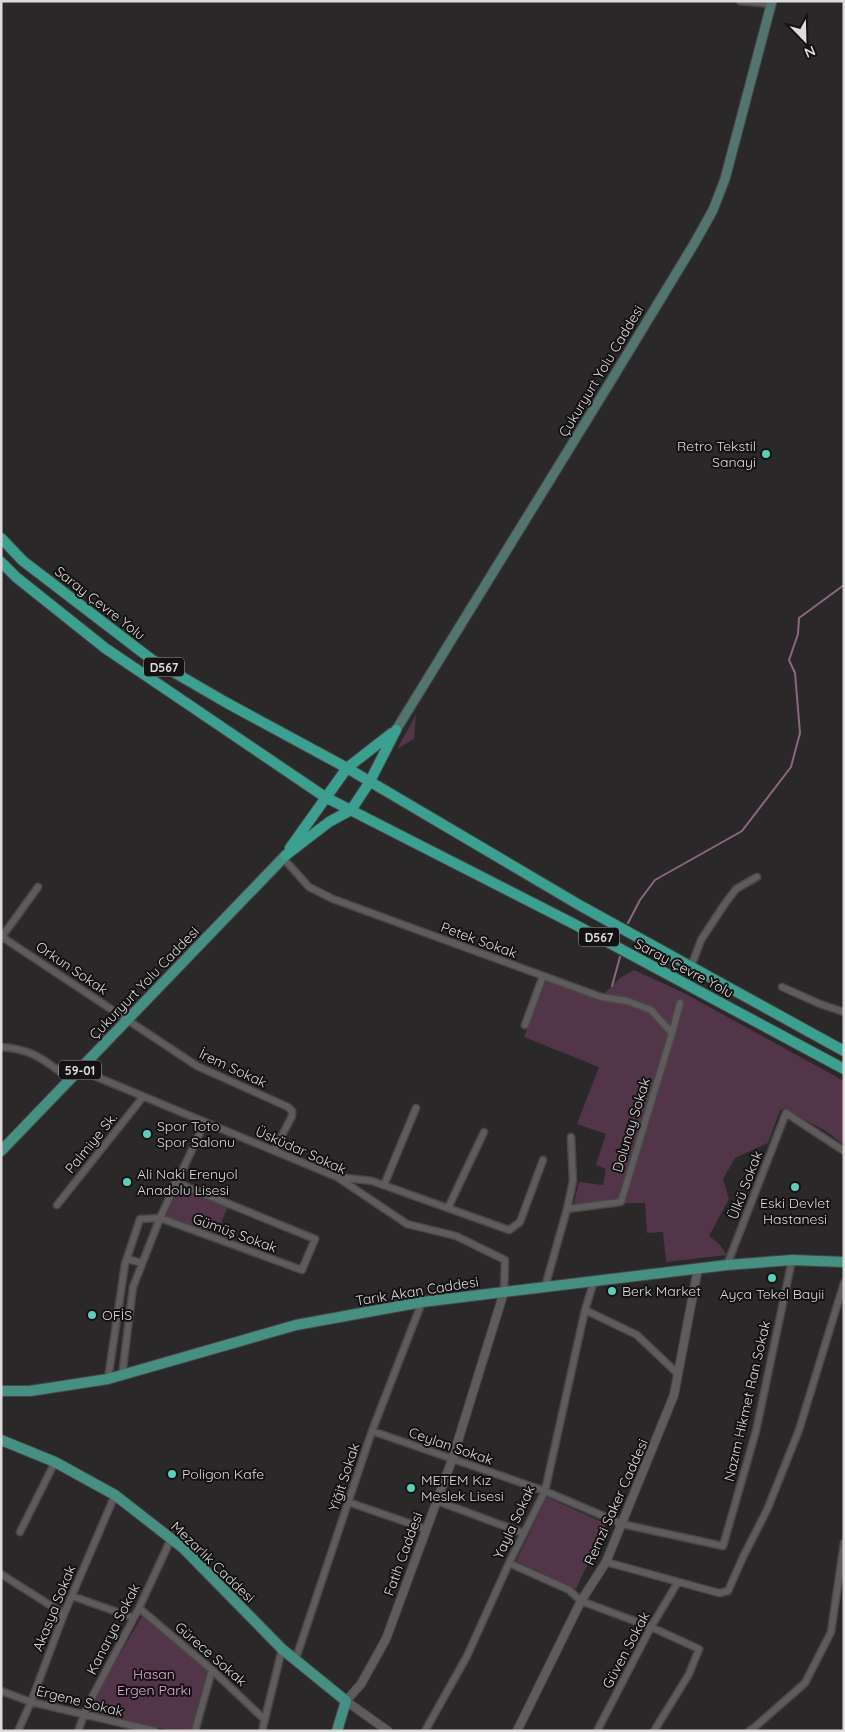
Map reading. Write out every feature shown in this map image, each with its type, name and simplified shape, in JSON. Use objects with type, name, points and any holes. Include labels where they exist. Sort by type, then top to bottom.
[{"type":"highway","name":"Saray Çevre Yolu","points":[[1,538],[23,561],[151,659],[346,768]]},
{"type":"highway","name":"D567","points":[[1,562],[16,577],[105,648],[325,797],[351,810]]},
{"type":"highway","points":[[284,857],[346,768],[396,730]]},
{"type":"highway","points":[[351,810],[369,782],[396,730]]},
{"type":"highway","name":"D567","points":[[346,768],[369,782]]},
{"type":"highway","name":"Saray Çevre Yolu","points":[[369,782],[581,906],[844,1051]]},
{"type":"highway","name":"Saray Çevre Yolu","points":[[351,810],[574,924],[844,1069]]},
{"type":"highway","name":"59-01","points":[[284,857],[329,822],[351,810]]},
{"type":"main road","name":"Çukuryurt Yolu Caddesi","points":[[396,730],[629,352],[713,210],[725,179],[772,3]]},
{"type":"main road","name":"Çukuryurt Yolu Caddesi","points":[[1,1152],[284,857]]},
{"type":"main road","name":"Tarık Akan Caddesi","points":[[1,1391],[30,1391],[108,1379],[296,1325],[422,1302],[727,1265],[792,1260],[844,1262]]},
{"type":"main road","name":"Mezarlık Caddesi","points":[[1,1440],[55,1462],[115,1495],[183,1548],[282,1649],[346,1701]]},
{"type":"main road","name":"Fatih Caddesi","points":[[338,1731],[346,1701]]},
{"type":"street","points":[[740,1],[772,3]]},
{"type":"street","name":"Petek Sokak","points":[[284,857],[309,886],[333,899],[601,997],[627,1001],[651,1010],[672,1033]]},
{"type":"street","points":[[691,967],[701,940],[724,904],[736,889],[757,877]]},
{"type":"street","points":[[2,937],[38,888]]},
{"type":"street","name":"Orkun Sokak","points":[[2,937],[128,1020]]},
{"type":"street","points":[[525,1025],[543,976]]},
{"type":"street","points":[[782,987],[820,1004],[844,1012]]},
{"type":"street","name":"Dolunay Sokak","points":[[567,1209],[621,1202],[680,1003]]},
{"type":"street","name":"İrem Sokak","points":[[128,1020],[197,1066],[288,1107],[292,1111],[292,1116],[274,1151]]},
{"type":"street","points":[[1,1047],[19,1048],[36,1055],[71,1080]]},
{"type":"street","name":"Üsküdar Sokak","points":[[80,1070],[337,1177],[407,1224],[456,1236],[505,1260],[504,1292]]},
{"type":"street","name":"Palmiye Sk.","points":[[57,1205],[143,1097]]},
{"type":"street","points":[[384,1185],[416,1108]]},
{"type":"street","name":"Ülkü Sokak","points":[[727,1265],[786,1113],[844,1150]]},
{"type":"street","points":[[122,1376],[133,1287],[160,1218],[205,1122]]},
{"type":"street","points":[[448,1208],[484,1132]]},
{"type":"street","points":[[545,1287],[573,1181],[571,1136]]},
{"type":"street","points":[[337,1177],[372,1181],[509,1230],[520,1222],[543,1160]]},
{"type":"street","name":"Gümüş Sokak","points":[[160,1218],[302,1270],[315,1239],[176,1182]]},
{"type":"street","points":[[108,1379],[127,1259],[140,1219],[160,1218]]},
{"type":"street","points":[[127,1259],[142,1263]]},
{"type":"street","name":"Nazım Hikmet Ran Sokak","points":[[723,1546],[756,1431],[792,1260]]},
{"type":"street","name":"Remzi Saker Caddesi","points":[[517,1731],[581,1601],[606,1562],[674,1395],[698,1268]]},
{"type":"street","name":"Yayla Sokak","points":[[425,1731],[468,1656],[509,1563],[544,1491],[585,1310],[594,1281]]},
{"type":"street","points":[[606,1562],[719,1593],[728,1591],[767,1510],[799,1430],[844,1283]]},
{"type":"street","name":"Fatih Caddesi","points":[[346,1701],[361,1684],[386,1638],[452,1460],[504,1292]]},
{"type":"street","name":"Yiğit Sokak","points":[[295,1661],[372,1431],[422,1302]]},
{"type":"street","points":[[585,1310],[637,1335],[678,1374]]},
{"type":"street","name":"Ceylan Sokak","points":[[372,1431],[544,1491],[622,1524],[723,1546]]},
{"type":"street","points":[[20,1532],[55,1462]]},
{"type":"street","name":"Akasya Sokak","points":[[18,1731],[64,1614],[115,1495]]},
{"type":"street","points":[[437,1501],[523,1533]]},
{"type":"street","points":[[348,1502],[426,1529]]},
{"type":"street","name":"Kanarya Sokak","points":[[78,1731],[87,1707],[139,1608],[171,1538]]},
{"type":"street","points":[[749,1731],[805,1683],[814,1666],[831,1632],[844,1543]]},
{"type":"street","points":[[509,1563],[569,1590],[581,1601],[699,1649],[689,1674],[654,1731]]},
{"type":"street","points":[[2,1575],[64,1614]]},
{"type":"street","name":"Güven Sokak","points":[[597,1731],[651,1628],[678,1582]]},
{"type":"street","points":[[72,1596],[134,1618]]},
{"type":"street","name":"Gürece Sokak","points":[[139,1608],[212,1670],[264,1719]]},
{"type":"street","points":[[262,1731],[282,1649]]},
{"type":"street","points":[[195,1731],[212,1670]]},
{"type":"street","name":"Ergene Sokak","points":[[1,1690],[31,1702],[134,1729],[155,1731]]},
{"type":"street","name":"Mezarlık Caddesi","points":[[346,1701],[388,1731]]},
{"type":"green space","points":[[416,715],[414,739],[397,749]]},
{"type":"green space","points":[[634,970],[682,992],[844,1081],[844,1145],[826,1131],[784,1109],[780,1110],[768,1143],[735,1158],[723,1179],[729,1199],[709,1236],[720,1245],[727,1255],[666,1262],[663,1232],[647,1233],[645,1203],[574,1203],[579,1182],[603,1185],[606,1169],[596,1165],[606,1134],[577,1124],[599,1067],[524,1037],[543,984],[548,981],[604,994],[620,978]]},
{"type":"green space","points":[[179,1187],[228,1206],[216,1236],[166,1217]]},
{"type":"green space","points":[[547,1497],[606,1524],[576,1589],[516,1561]]},
{"type":"green space","name":"Hasan Ergen Parkı","points":[[142,1616],[207,1671],[191,1731],[173,1731],[97,1715],[93,1712],[91,1704]]},
{"type":"waterway","points":[[628,923],[640,900],[655,880],[742,831],[791,767],[800,733],[795,673],[789,660],[798,634],[799,618],[844,585]]},
{"type":"waterway","points":[[612,986],[620,957]]},
{"type":"place","name":"Retro Tekstil Sanayi","points":[[766,454]]},
{"type":"place","name":"Spor Toto Spor Salonu","points":[[147,1134]]},
{"type":"place","name":"Ali Naki Erenyol Anadolu Lisesi","points":[[127,1182]]},
{"type":"place","name":"Eski Devlet Hastanesi","points":[[795,1187]]},
{"type":"place","name":"Ayça Tekel Bayii","points":[[772,1278]]},
{"type":"place","name":"Berk Market","points":[[612,1291]]},
{"type":"place","name":"OFİS","points":[[92,1315]]},
{"type":"place","name":"Poligon Kafe","points":[[172,1474]]},
{"type":"place","name":"METEM Kız Meslek Lisesi","points":[[411,1488]]}]
